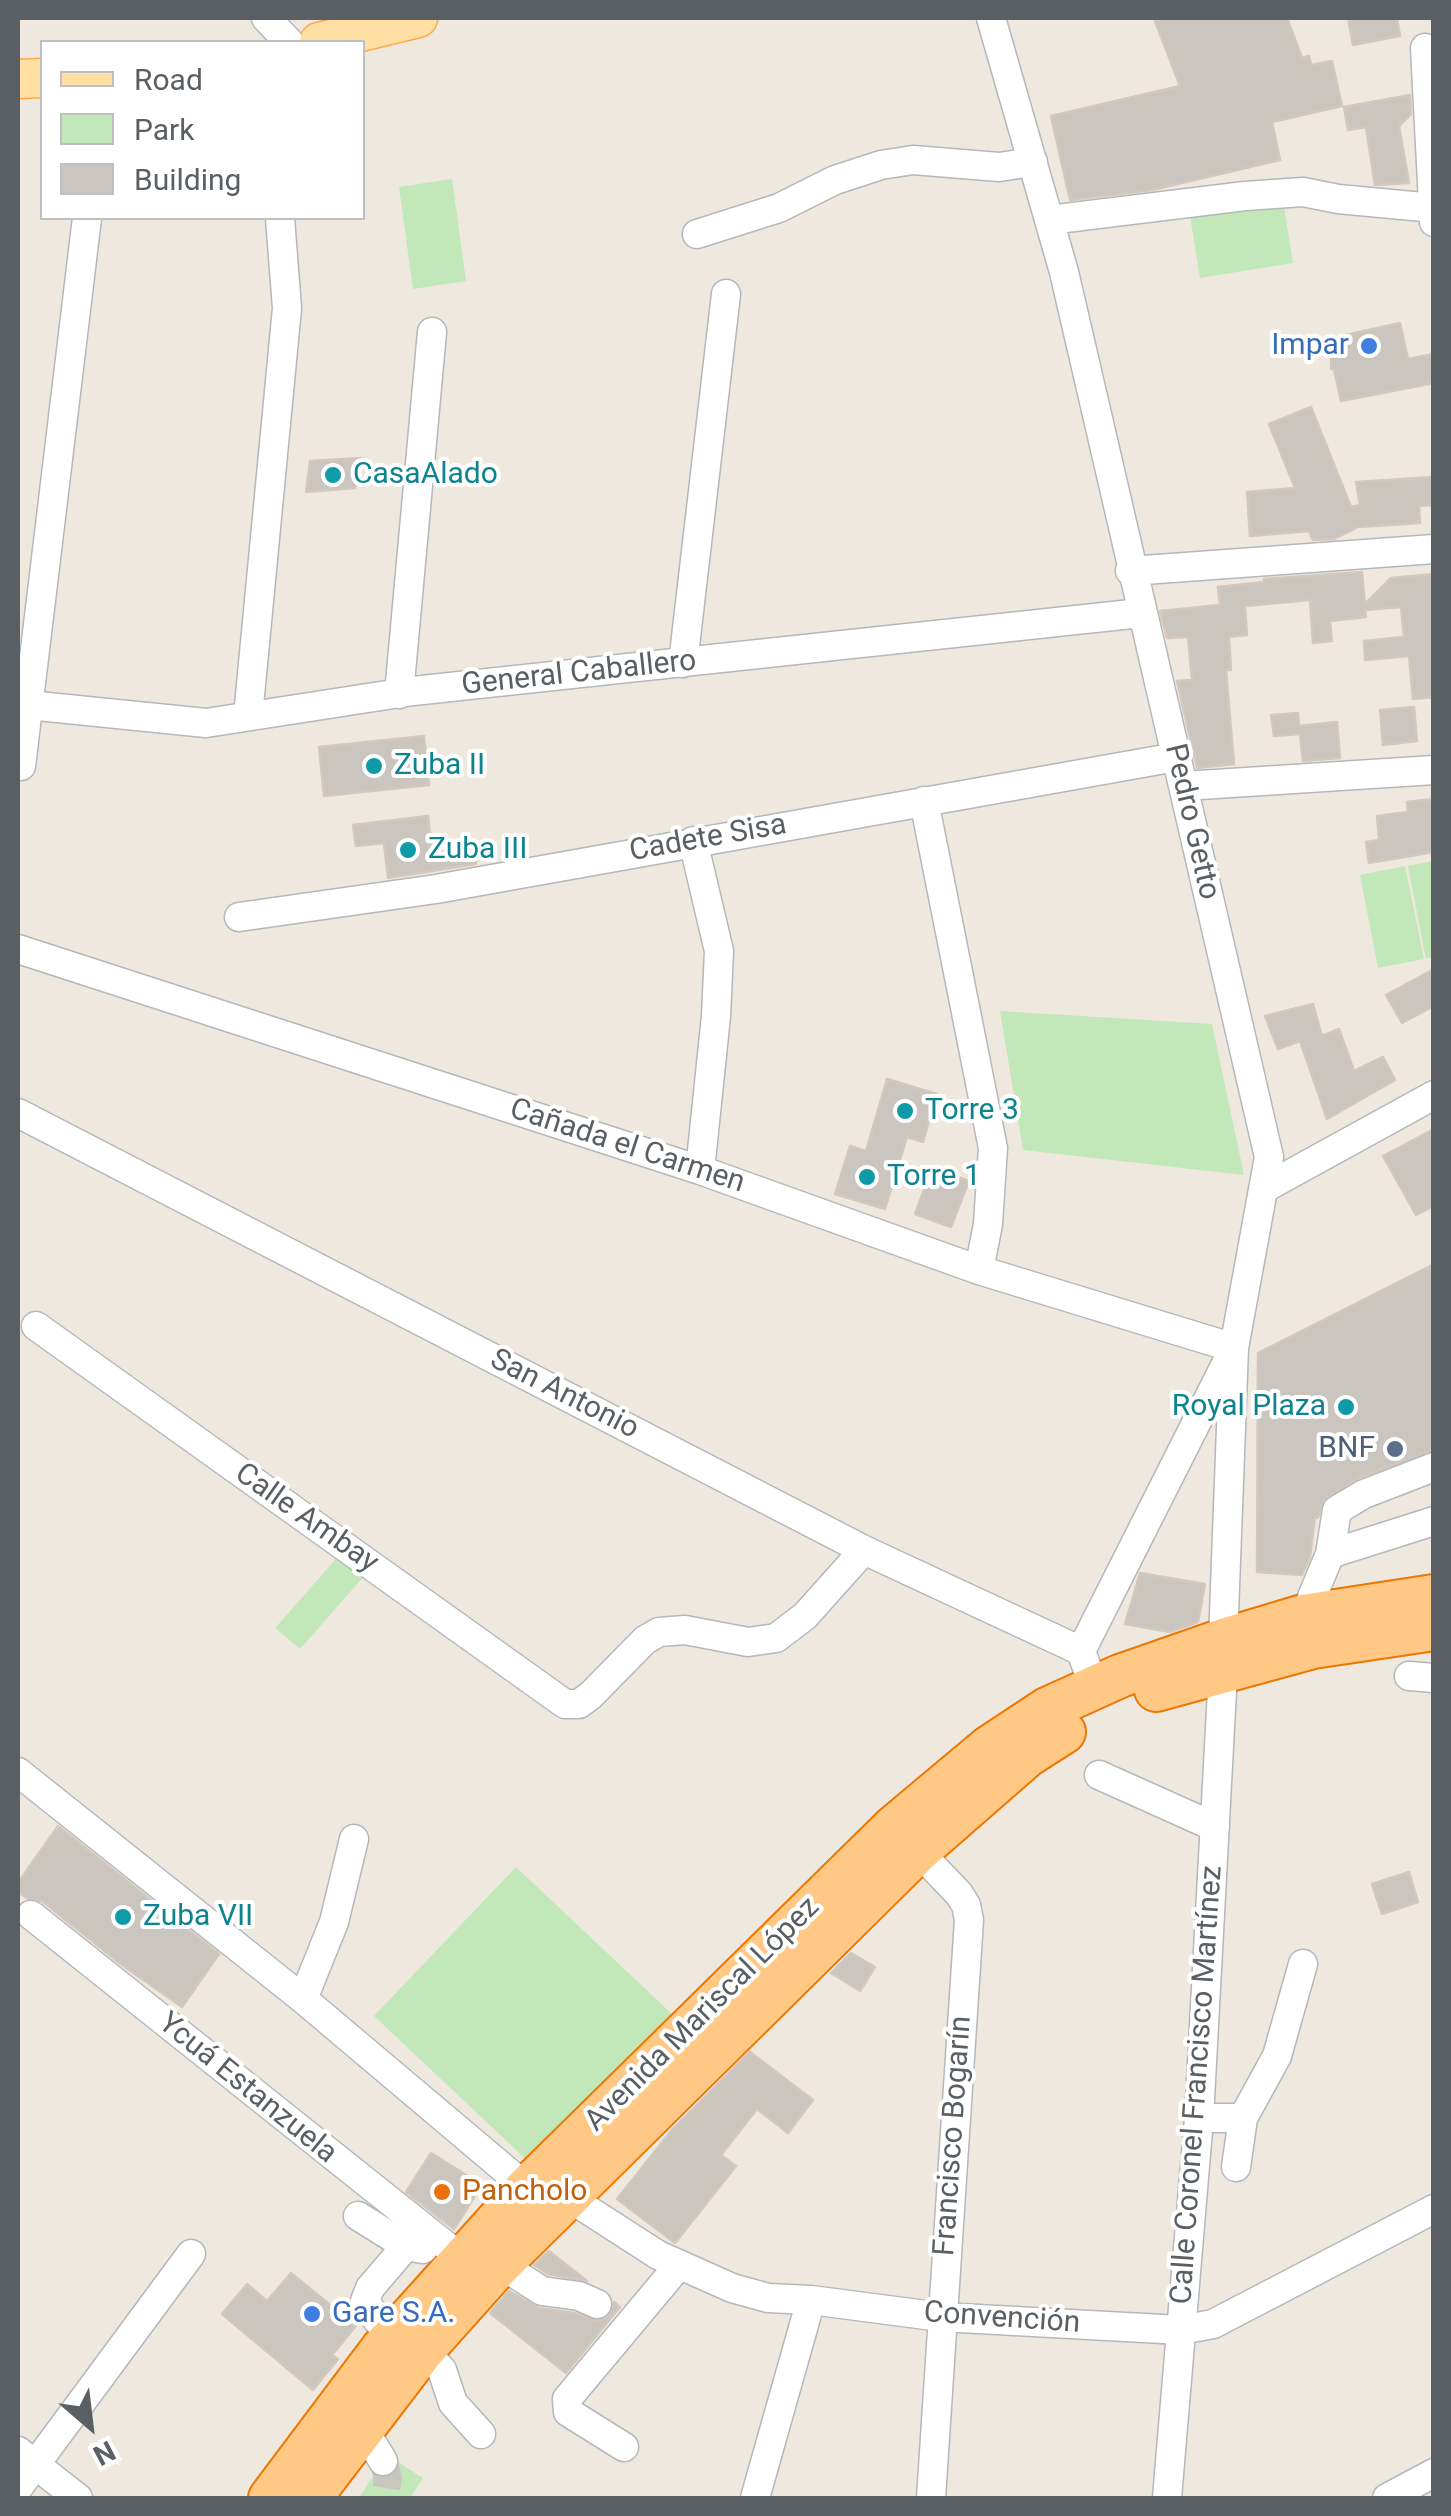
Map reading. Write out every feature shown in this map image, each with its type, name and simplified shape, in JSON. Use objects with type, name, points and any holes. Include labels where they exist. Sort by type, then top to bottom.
[{"type":"highway","points":[[1223,1656],[1311,1616],[1434,1596]]},
{"type":"highway","points":[[1223,1656],[1434,1629]]},
{"type":"highway","name":"Avenida Mariscal López","points":[[547,2192],[895,1826],[988,1748],[1047,1708],[1088,1669],[1223,1656]]},
{"type":"highway","name":"Avenida Mariscal López","points":[[282,2498],[328,2417],[409,2342],[471,2259],[918,1852],[1028,1755],[1069,1729],[1223,1656]]},
{"type":"highway","name":"Avenida Mariscal López","points":[[282,2498],[373,2444],[409,2342]]},
{"type":"main road","points":[[327,40],[418,18]]},
{"type":"street","points":[[266,18],[287,40]]},
{"type":"street","name":"Pedro Getto","points":[[991,18],[1049,220],[1268,1158],[1234,1348],[1223,1656]]},
{"type":"street","points":[[1425,48],[1434,222]]},
{"type":"street","points":[[697,234],[779,208],[834,180],[881,164],[913,160],[999,167],[1032,162]]},
{"type":"street","points":[[1049,220],[1303,192],[1433,208]]},
{"type":"street","points":[[21,766],[23,705],[87,220]]},
{"type":"street","points":[[248,716],[287,308],[280,220]]},
{"type":"street","points":[[683,662],[726,294]]},
{"type":"street","points":[[399,694],[432,332]]},
{"type":"street","points":[[1130,572],[1434,549]]},
{"type":"street","name":"General Caballero","points":[[23,705],[206,723],[399,694],[1142,613]]},
{"type":"street","name":"Cadete Sisa","points":[[239,918],[436,889],[1176,758]]},
{"type":"street","points":[[1184,786],[1434,770]]},
{"type":"street","points":[[924,801],[993,1148],[988,1224],[979,1270]]},
{"type":"street","points":[[692,841],[719,951],[700,1170]]},
{"type":"street","name":"Cañada el Carmen","points":[[18,949],[700,1170],[979,1270],[1234,1348]]},
{"type":"street","points":[[1264,1189],[1434,1095]]},
{"type":"street","name":"San Antonio","points":[[18,1113],[1088,1669]]},
{"type":"street","name":"Calle Ambay","points":[[36,1326],[565,1704],[579,1704],[645,1640],[659,1632],[685,1630],[748,1642],[776,1638],[805,1616],[864,1550]]},
{"type":"street","points":[[1088,1669],[1234,1348]]},
{"type":"street","points":[[1311,1616],[1312,1596],[1330,1554],[1337,1510],[1364,1494],[1434,1467]]},
{"type":"street","points":[[1330,1554],[1434,1521]]},
{"type":"street","name":"Calle Coronel Francisco Martínez","points":[[1167,2498],[1199,2118],[1223,1656]]},
{"type":"street","name":"Convención","points":[[18,1772],[547,2192],[679,2265],[732,2288],[768,2298],[941,2317],[1181,2330],[1213,2324],[1434,2209]]},
{"type":"street","points":[[1099,1775],[1215,1827]]},
{"type":"street","points":[[303,1999],[334,1922],[354,1839]]},
{"type":"street","name":"Francisco Bogarín","points":[[918,1852],[959,1894],[969,1920],[930,2498]]},
{"type":"street","name":"Ycuá Estanzuela","points":[[31,1916],[471,2259],[542,2291],[579,2296],[598,2304]]},
{"type":"street","points":[[1236,2167],[1243,2118],[1277,2056],[1303,1964]]},
{"type":"street","points":[[1199,2118],[1243,2118]]},
{"type":"street","points":[[358,2216],[406,2246],[471,2259]]},
{"type":"street","points":[[406,2246],[370,2288],[366,2301],[378,2322],[442,2370],[453,2403],[481,2434]]},
{"type":"street","points":[[18,2488],[26,2458],[190,2254]]},
{"type":"street","points":[[624,2447],[568,2412],[567,2399],[679,2265]]},
{"type":"street","points":[[755,2498],[811,2300]]},
{"type":"street","points":[[26,2458],[78,2498]]},
{"type":"street","points":[[1387,2498],[1434,2474]]},
{"type":"green space","points":[[452,179],[466,281],[413,289],[399,187]]},
{"type":"green space","points":[[1283,200],[1293,263],[1200,278],[1190,216]]},
{"type":"green space","points":[[1433,861],[1433,957],[1426,959],[1408,866]]},
{"type":"green space","points":[[1405,866],[1424,959],[1378,968],[1360,875]]},
{"type":"green space","points":[[1000,1011],[1212,1024],[1244,1175],[1023,1150]]},
{"type":"green space","points":[[342,1552],[366,1574],[300,1649],[275,1628]]},
{"type":"green space","points":[[516,1867],[672,2014],[530,2163],[374,2016]]},
{"type":"green space","points":[[387,2455],[423,2478],[410,2498],[359,2498]]},
{"type":"building","points":[[1287,18],[1302,58],[1309,56],[1311,65],[1332,61],[1342,106],[1272,122],[1280,160],[1152,190],[1070,200],[1051,116],[1180,86],[1155,21]]},
{"type":"building","points":[[1348,18],[1397,18],[1400,36],[1353,45]]},
{"type":"building","points":[[1410,95],[1411,114],[1399,126],[1409,183],[1375,185],[1366,127],[1348,130],[1344,107]]},
{"type":"building","points":[[1400,323],[1408,359],[1434,354],[1434,383],[1341,401],[1331,369],[1332,338]]},
{"type":"building","points":[[1311,407],[1351,507],[1360,505],[1356,482],[1434,477],[1434,505],[1419,506],[1420,523],[1358,527],[1334,539],[1313,540],[1309,531],[1250,536],[1247,492],[1295,488],[1269,424]]},
{"type":"building","name":"CasaAlado","points":[[361,458],[355,488],[306,492],[310,461]]},
{"type":"building","points":[[1362,572],[1365,604],[1391,578],[1434,574],[1434,697],[1413,699],[1409,656],[1365,660],[1364,641],[1404,637],[1401,607],[1365,610],[1366,617],[1330,621],[1332,641],[1313,643],[1310,600],[1245,606],[1247,635],[1229,637],[1231,670],[1226,670],[1234,764],[1197,768],[1177,681],[1192,680],[1188,637],[1167,638],[1160,611],[1220,605],[1218,587],[1264,579]]},
{"type":"building","points":[[1414,707],[1417,741],[1383,745],[1380,710]]},
{"type":"building","points":[[1298,713],[1299,726],[1337,722],[1340,758],[1303,761],[1300,734],[1274,736],[1271,715]]},
{"type":"building","name":"Zuba II","points":[[424,736],[429,785],[324,796],[319,747]]},
{"type":"building","points":[[1434,799],[1434,852],[1369,863],[1366,842],[1379,840],[1377,816],[1408,812],[1407,802]]},
{"type":"building","name":"Zuba III","points":[[428,816],[432,853],[474,848],[476,864],[388,878],[384,843],[356,846],[353,825]]},
{"type":"building","points":[[1434,969],[1434,1006],[1402,1023],[1386,995]]},
{"type":"building","points":[[1313,1004],[1322,1036],[1339,1029],[1354,1071],[1383,1057],[1395,1080],[1327,1119],[1300,1041],[1278,1049],[1265,1016]]},
{"type":"building","points":[[887,1079],[937,1094],[923,1142],[907,1137],[885,1209],[835,1194],[850,1146],[866,1151]]},
{"type":"building","points":[[1434,1129],[1434,1206],[1416,1215],[1383,1156]]},
{"type":"building","points":[[932,1168],[969,1181],[951,1227],[915,1214]]},
{"type":"building","name":"Royal Plaza","points":[[1434,1264],[1434,1450],[1358,1478],[1323,1500],[1318,1518],[1315,1517],[1310,1557],[1302,1575],[1257,1572],[1258,1353]]},
{"type":"building","points":[[1140,1573],[1205,1584],[1198,1622],[1170,1632],[1125,1624]]},
{"type":"building","name":"Zuba VII","points":[[58,1826],[219,1954],[182,2007],[42,1901],[18,1892],[18,1883]]},
{"type":"building","points":[[1409,1872],[1418,1902],[1382,1914],[1372,1884]]},
{"type":"building","points":[[851,1953],[875,1967],[860,1991],[831,1973]]},
{"type":"building","points":[[750,2052],[813,2100],[788,2133],[757,2109],[721,2155],[736,2166],[675,2243],[617,2199],[671,2131]]},
{"type":"building","name":"Pancholo","points":[[431,2153],[482,2185],[454,2229],[406,2192]]},
{"type":"building","points":[[549,2251],[587,2281],[548,2274],[534,2265]]},
{"type":"building","points":[[291,2273],[356,2326],[332,2355],[338,2359],[313,2390],[222,2314],[247,2284],[267,2301]]},
{"type":"building","points":[[509,2291],[539,2308],[598,2321],[608,2317],[614,2302],[620,2307],[566,2373],[490,2313]]},
{"type":"tunnel","points":[[383,2461],[388,2478],[385,2498]]},
{"type":"place","name":"Impar","points":[[1369,346]]},
{"type":"place","name":"CasaAlado","points":[[333,475]]},
{"type":"place","name":"Zuba II","points":[[374,766]]},
{"type":"place","name":"Zuba III","points":[[408,850]]},
{"type":"place","name":"Torre 3","points":[[905,1111]]},
{"type":"place","name":"Torre 1","points":[[867,1177]]},
{"type":"place","name":"Royal Plaza","points":[[1346,1407]]},
{"type":"place","name":"BNF","points":[[1395,1449]]},
{"type":"place","name":"Zuba VII","points":[[123,1917]]},
{"type":"place","name":"Pancholo","points":[[442,2192]]},
{"type":"place","name":"Gare S.A.","points":[[312,2314]]}]
